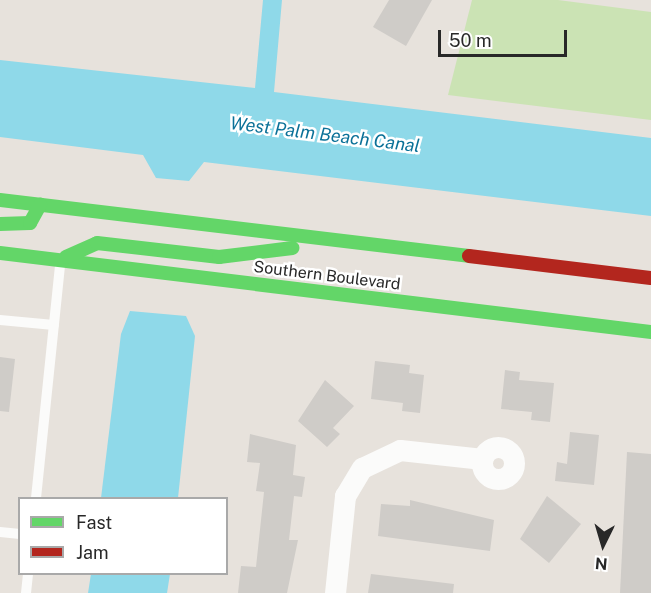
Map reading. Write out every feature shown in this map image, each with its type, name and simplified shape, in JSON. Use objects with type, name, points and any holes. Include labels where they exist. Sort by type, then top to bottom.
[{"type":"highway","points":[[0,200],[651,278]]},
{"type":"highway","points":[[0,224],[30,223],[40,205]]},
{"type":"highway","points":[[60,260],[97,243],[219,257],[348,242]]},
{"type":"highway","name":"Southern Boulevard","points":[[0,253],[651,332]]},
{"type":"street","points":[[335,593],[345,496],[362,468],[388,452],[483,459]]},
{"type":"lane","points":[[36,497],[60,260]]},
{"type":"lane","points":[[0,320],[54,325]]},
{"type":"lane","points":[[0,532],[18,534]]},
{"type":"lane","points":[[26,593],[28,575]]},
{"type":"green space","points":[[472,0],[558,0],[651,12],[651,120],[448,95]]},
{"type":"water","name":"West Palm Beach Canal","points":[[263,0],[282,0],[274,92],[651,138],[651,216],[204,162],[189,181],[156,178],[143,155],[0,137],[0,60],[255,88]]},
{"type":"water","points":[[130,311],[186,316],[195,336],[178,497],[101,497],[121,334]]},
{"type":"water","points":[[91,575],[170,575],[167,593],[88,593]]},
{"type":"building","points":[[389,0],[432,0],[406,46],[373,27]]},
{"type":"building","points":[[0,357],[15,359],[9,412],[0,411]]},
{"type":"building","points":[[375,361],[410,365],[409,373],[424,375],[420,413],[402,411],[403,403],[371,399]]},
{"type":"building","points":[[505,370],[520,372],[519,380],[554,383],[550,422],[531,420],[532,412],[501,409]]},
{"type":"building","points":[[325,380],[354,406],[333,428],[340,434],[327,447],[298,421]]},
{"type":"building","points":[[570,432],[599,435],[594,485],[555,481],[557,462],[567,464]]},
{"type":"building","points":[[250,434],[296,445],[293,475],[305,477],[302,497],[294,496],[289,540],[298,540],[287,593],[238,593],[241,566],[256,567],[264,492],[256,491],[260,463],[247,462]]},
{"type":"building","points":[[627,452],[651,454],[651,593],[620,593]]},
{"type":"building","points":[[547,496],[581,524],[549,563],[520,539]]},
{"type":"building","points":[[410,500],[494,520],[490,551],[378,536],[381,504],[410,506]]},
{"type":"building","points":[[371,574],[454,584],[453,593],[368,593]]},
{"type":"traffic: fast","points":[[0,200],[469,256]]},
{"type":"traffic: fast","points":[[0,224],[30,223],[40,205]]},
{"type":"traffic: fast","points":[[66,257],[97,243],[219,257],[292,248]]},
{"type":"traffic: fast","points":[[0,253],[651,332]]},
{"type":"traffic: jam","points":[[469,256],[651,278]]}]
